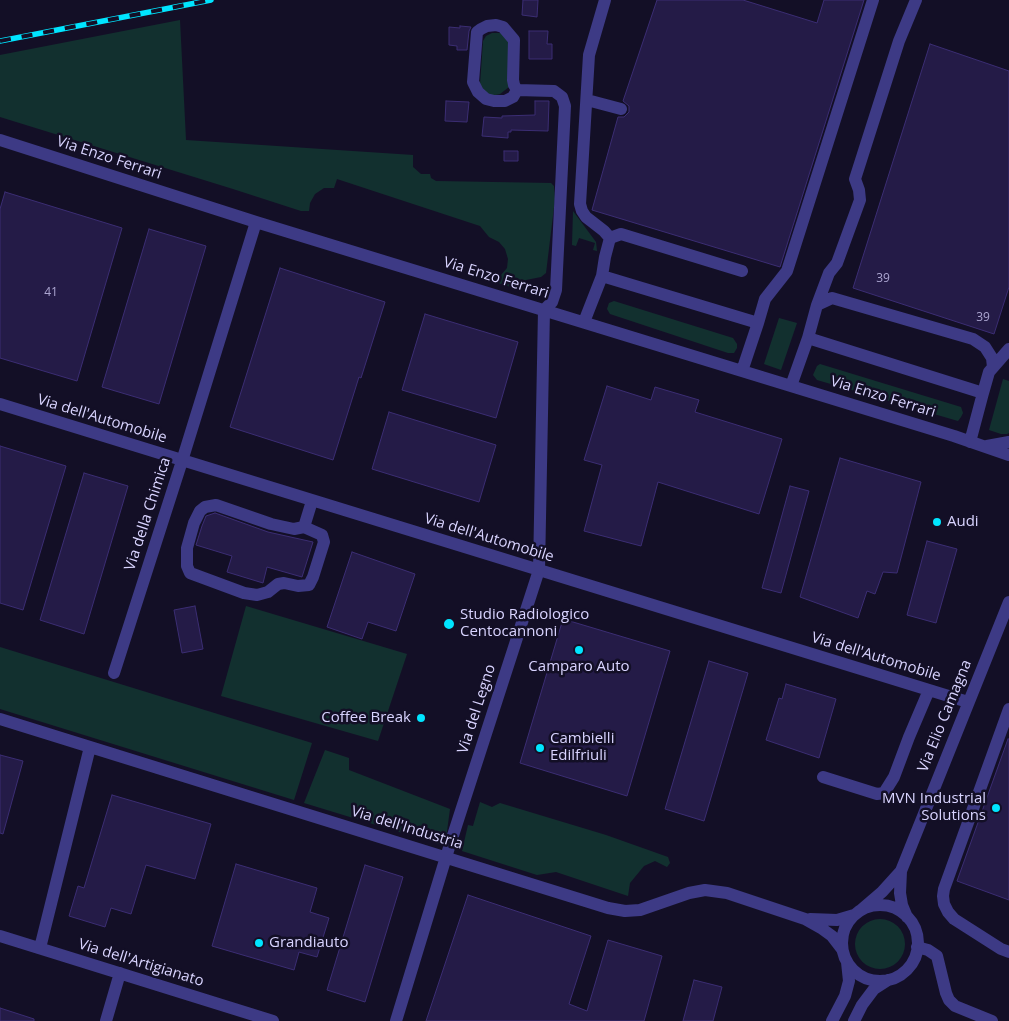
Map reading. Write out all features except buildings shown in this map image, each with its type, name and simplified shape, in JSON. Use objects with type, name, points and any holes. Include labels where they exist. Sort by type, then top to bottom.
[{"type":"street","points":[[605,0],[589,55],[580,204],[586,218],[604,231],[610,238]]},
{"type":"street","points":[[742,371],[765,299],[787,271],[872,0]]},
{"type":"street","points":[[791,386],[808,338],[816,305],[829,273],[837,264],[860,200],[860,190],[855,179],[899,41],[916,0]]},
{"type":"street","points":[[496,25],[503,27],[514,40],[513,80],[517,90],[513,97],[494,101],[486,99],[478,92],[473,82],[478,32],[481,28],[496,25]]},
{"type":"street","points":[[517,90],[554,91],[562,97],[565,106],[556,290],[552,302],[544,310]]},
{"type":"street","points":[[587,100],[620,109]]},
{"type":"street","name":"Via Enzo Ferrari","points":[[0,140],[256,222],[1009,455]]},
{"type":"street","name":"Via della Chimica","points":[[114,673],[256,222]]},
{"type":"street","points":[[610,238],[621,234],[742,271]]},
{"type":"street","points":[[584,322],[602,276],[610,238]]},
{"type":"street","points":[[602,276],[758,323]]},
{"type":"street","points":[[816,305],[832,298],[973,339],[985,347],[992,358],[993,367]]},
{"type":"street","name":"Via del Legno","points":[[396,1021],[446,858],[539,570],[544,310]]},
{"type":"street","points":[[808,338],[983,393]]},
{"type":"street","points":[[970,442],[989,372],[1009,349]]},
{"type":"street","name":"Via dell'Automobile","points":[[0,404],[968,702]]},
{"type":"street","points":[[983,447],[1009,442]]},
{"type":"street","points":[[304,527],[312,501]]},
{"type":"street","points":[[216,505],[271,524],[294,529],[304,527],[322,535],[324,542],[314,578],[309,586],[284,583],[278,584],[268,592],[257,595],[244,594],[190,573],[187,566],[187,548],[194,523],[200,511],[205,507],[216,505]]},
{"type":"street","name":"Via Elio Camagna","points":[[858,913],[882,892],[900,871],[1009,602]]},
{"type":"street","points":[[823,777],[877,794],[884,793],[894,777],[914,723],[929,690]]},
{"type":"street","points":[[1009,708],[943,896],[944,904],[954,918],[1001,949],[1009,952]]},
{"type":"street","name":"Via dell'Industria","points":[[0,719],[616,910],[640,910],[678,896],[705,890],[727,894],[805,919],[826,932],[842,949]]},
{"type":"street","points":[[40,948],[90,747]]},
{"type":"street","name":"Via Elio Camagna","points":[[900,871],[900,893],[907,917]]},
{"type":"street","points":[[854,1021],[862,1005],[874,989],[898,977],[905,971],[915,956],[917,947],[915,931],[907,917],[899,911],[880,905],[858,913],[846,925],[842,937],[842,949],[847,962],[854,972],[876,981],[889,980]]},
{"type":"street","name":"Via dell'Industria","points":[[805,919],[838,920],[858,913]]},
{"type":"street","name":"Via dell'Artigianato","points":[[0,936],[273,1021]]},
{"type":"street","points":[[917,947],[928,950],[937,956],[946,993],[949,1000],[955,1006],[992,1021]]},
{"type":"street","points":[[832,1021],[845,996],[849,981],[847,962]]},
{"type":"street","points":[[106,1021],[120,973]]},
{"type":"green space","points":[[180,20],[186,140],[413,155],[413,167],[421,174],[430,174],[431,178],[436,181],[551,183],[554,186],[555,199],[546,273],[541,277],[526,280],[523,291],[492,281],[507,268],[508,259],[505,249],[499,242],[489,237],[480,226],[337,179],[334,188],[324,188],[315,194],[310,203],[309,211],[301,211],[0,117],[0,55]]},
{"type":"green space","points":[[492,33],[502,33],[510,41],[509,87],[500,94],[491,96],[485,95],[480,85],[483,41],[486,36]]},
{"type":"green space","points":[[573,211],[596,242],[597,251],[593,250],[595,243],[579,238],[576,246],[572,245]]},
{"type":"green space","points":[[614,301],[733,338],[737,348],[734,353],[728,353],[610,314],[607,309],[609,303]]},
{"type":"green space","points":[[779,318],[797,323],[781,370],[764,364]]},
{"type":"green space","points":[[820,364],[961,407],[963,413],[958,421],[817,380],[813,375]]},
{"type":"green space","points":[[1003,379],[1009,381],[1009,433],[1007,434],[989,430]]},
{"type":"green space","points":[[246,606],[407,654],[378,741],[221,696]]},
{"type":"green space","points":[[0,647],[312,743],[294,800],[0,709]]},
{"type":"green space","points":[[325,750],[349,758],[349,770],[450,809],[445,846],[304,803]]},
{"type":"green space","points":[[480,802],[492,807],[500,803],[606,835],[668,857],[670,863],[667,867],[655,861],[644,866],[630,883],[628,896],[556,872],[537,875],[462,851],[468,825],[473,826]]},
{"type":"green space","points":[[880,919],[894,923],[901,930],[905,944],[901,958],[894,965],[880,969],[866,965],[859,958],[855,944],[859,930],[866,923]]},
{"type":"railway","points":[[0,41],[211,0]]},
{"type":"place","name":"Audi","points":[[937,522]]},
{"type":"place","name":"Studio Radiologico Centocannoni","points":[[449,624]]},
{"type":"place","name":"Camparo Auto","points":[[579,650]]},
{"type":"place","name":"Coffee Break","points":[[421,718]]},
{"type":"place","name":"Cambielli Edilfriuli","points":[[540,748]]},
{"type":"place","name":"MVN Industrial Solutions","points":[[996,808]]},
{"type":"place","name":"Grandiauto","points":[[259,943]]}]
